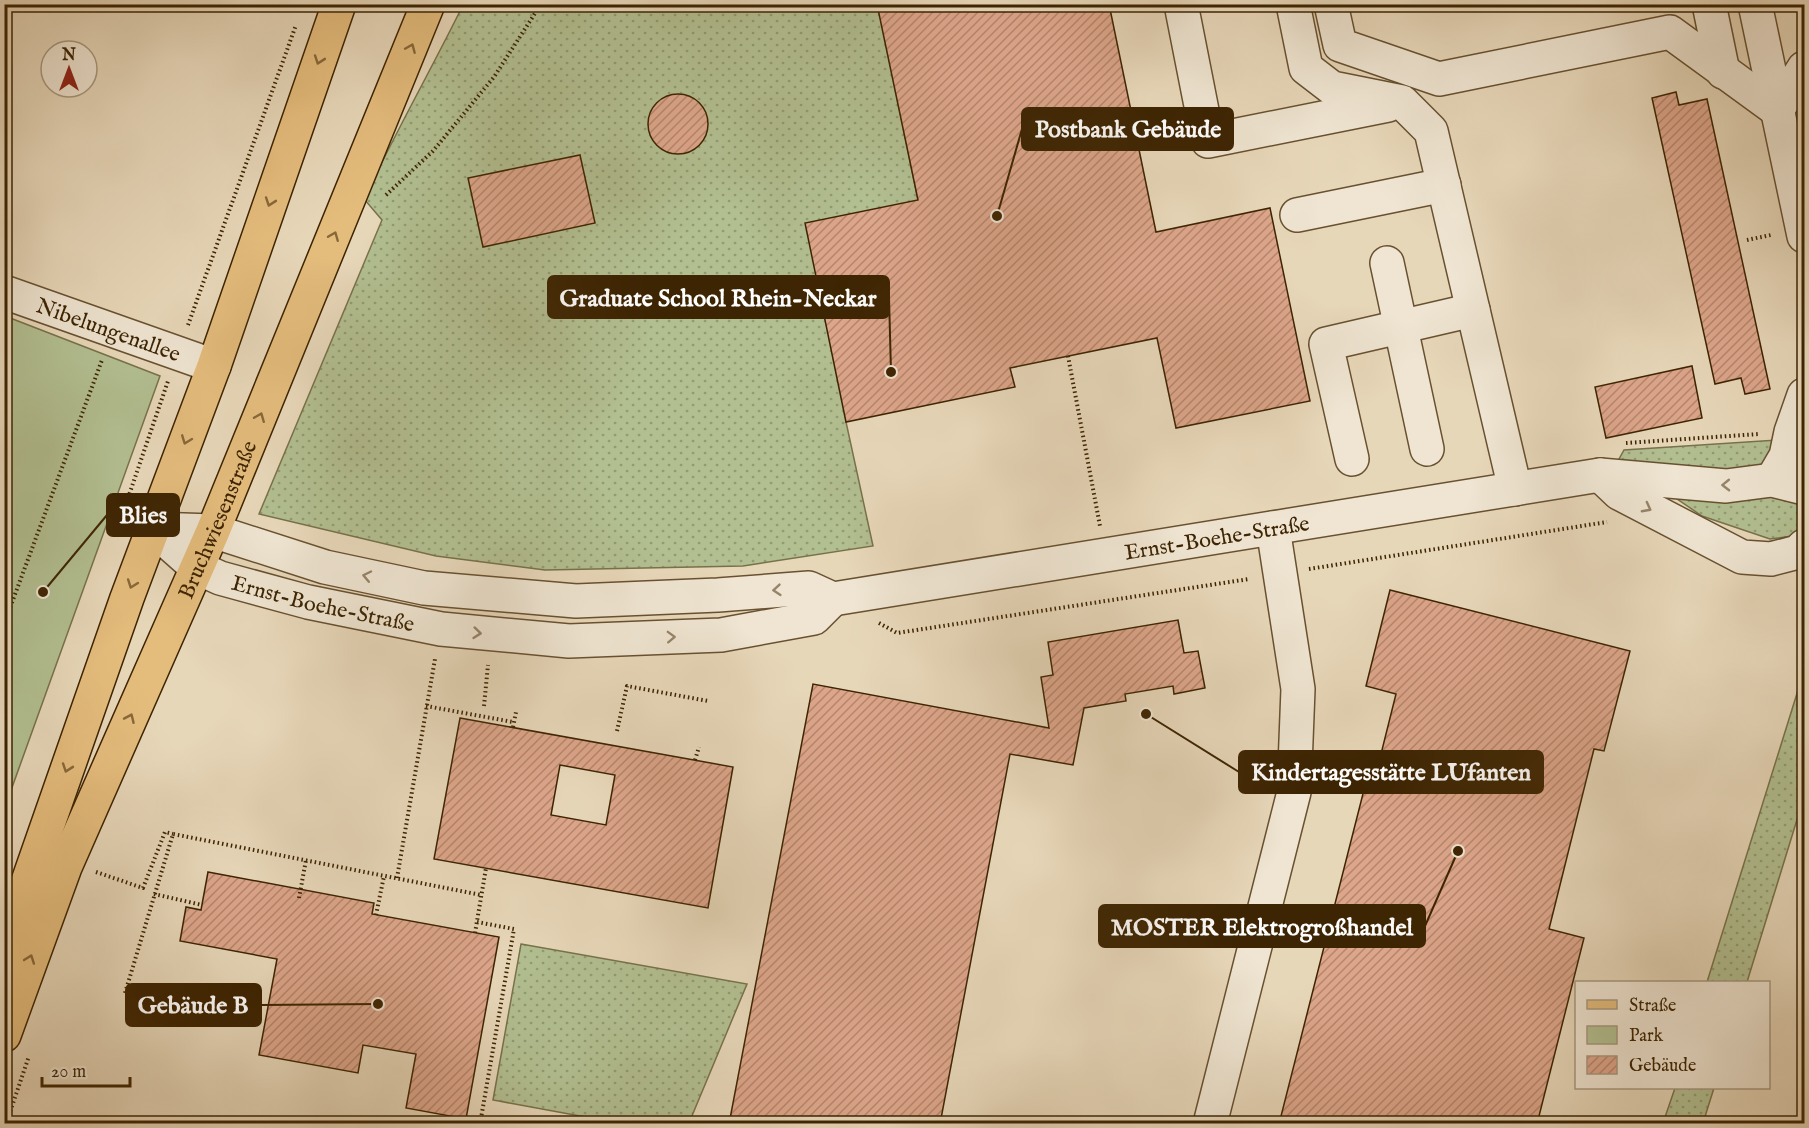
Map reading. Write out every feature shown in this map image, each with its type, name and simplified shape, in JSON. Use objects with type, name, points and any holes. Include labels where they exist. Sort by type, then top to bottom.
[{"type":"main road","points":[[4,950],[153,529],[214,366],[339,4]]},
{"type":"main road","name":"Bruchwiesenstraße","points":[[4,1035],[65,867],[213,531],[429,4]]},
{"type":"street","points":[[1180,4],[1208,141],[1402,102]]},
{"type":"street","points":[[1293,4],[1306,68],[1332,88],[1402,102],[1431,131],[1515,489]]},
{"type":"street","points":[[1331,4],[1340,45],[1439,79],[1670,32],[1777,110]]},
{"type":"street","points":[[1708,4],[1723,72]]},
{"type":"street","points":[[1755,4],[1804,236]]},
{"type":"street","points":[[1777,110],[1804,68]]},
{"type":"street","points":[[1297,215],[1444,185]]},
{"type":"street","points":[[1387,263],[1427,449]]},
{"type":"street","name":"Nibelungenallee","points":[[4,292],[214,366]]},
{"type":"street","points":[[1352,459],[1326,344],[1473,310]]},
{"type":"street","points":[[1772,480],[1786,456],[1791,432],[1804,395]]},
{"type":"street","name":"Ernst-Boehe-Straße","points":[[153,529],[213,531],[325,567],[424,588],[576,601],[718,595],[808,588],[833,599],[1600,475],[1726,486],[1772,480],[1804,488]]},
{"type":"street","points":[[1600,475],[1619,493],[1742,557],[1772,569],[1804,546]]},
{"type":"street","points":[[1210,1124],[1294,792],[1298,689],[1273,528]]},
{"type":"street","name":"Ernst-Boehe-Straße","points":[[153,529],[196,567],[220,578],[308,602],[429,628],[569,641],[721,635],[814,618],[833,599]]},
{"type":"street","points":[[424,588],[429,628]]},
{"type":"street","points":[[718,595],[721,635]]},
{"type":"path","points":[[382,198],[433,151],[494,77],[541,4]]},
{"type":"path","points":[[142,456],[299,16]]},
{"type":"path","points":[[4,624],[113,331]]},
{"type":"path","points":[[1068,356],[1105,555]]},
{"type":"path","points":[[1600,475],[1619,444],[1791,432]]},
{"type":"path","points":[[833,599],[897,633],[1613,521]]},
{"type":"path","points":[[398,878],[426,706],[429,628]]},
{"type":"path","points":[[484,706],[486,681]]},
{"type":"path","points":[[617,731],[627,686],[708,701]]},
{"type":"path","points":[[426,706],[513,725],[516,712]]},
{"type":"path","points":[[695,760],[699,747]]},
{"type":"path","points":[[93,870],[143,888],[165,832],[481,895]]},
{"type":"path","points":[[125,993],[173,834]]},
{"type":"path","points":[[299,898],[306,860]]},
{"type":"path","points":[[475,933],[486,868]]},
{"type":"path","points":[[376,915],[384,876]]},
{"type":"path","points":[[154,894],[202,906]]},
{"type":"path","points":[[477,922],[514,929],[480,1124]]},
{"type":"green space","points":[[463,5],[878,5],[918,200],[846,422],[873,546],[743,566],[545,570],[436,556],[259,514],[382,220],[364,199]]},
{"type":"green space","points":[[5,316],[160,376],[5,807]]},
{"type":"green space","points":[[1777,440],[1764,464],[1757,470],[1746,473],[1711,473],[1618,461],[1624,450]]},
{"type":"green space","points":[[1661,488],[1760,491],[1801,501],[1804,523],[1800,535],[1770,539],[1702,516]]},
{"type":"green space","points":[[1804,671],[1804,797],[1747,981],[1707,981]]},
{"type":"green space","points":[[521,944],[747,984],[689,1123],[618,1123],[493,1100]]},
{"type":"green space","points":[[1675,1089],[1714,1089],[1703,1123],[1663,1123]]},
{"type":"building","points":[[901,4],[1109,4],[1156,232],[1270,208],[1310,401],[1176,428],[1157,338],[1010,368],[1015,387],[846,422],[805,223],[918,200],[878,9]]},
{"type":"building","points":[[1676,92],[1679,105],[1707,99],[1770,389],[1745,394],[1741,378],[1715,384],[1652,98]]},
{"type":"building","points":[[678,94],[699,103],[708,124],[699,145],[678,154],[657,145],[648,124],[657,103]]},
{"type":"building","points":[[580,155],[595,223],[483,247],[468,178]]},
{"type":"building","points":[[1692,366],[1702,418],[1606,438],[1595,387]]},
{"type":"building","points":[[1390,590],[1630,651],[1604,751],[1594,749],[1549,929],[1584,938],[1537,1124],[1279,1124],[1368,774],[1376,774],[1396,694],[1366,686]]},
{"type":"building","points":[[1178,620],[1184,653],[1198,651],[1205,688],[1174,694],[1173,686],[1125,694],[1126,701],[1084,708],[1073,765],[1010,754],[940,1124],[729,1124],[813,684],[1049,728],[1041,677],[1053,675],[1048,642]]},
{"type":"building","points":[[460,718],[733,767],[708,908],[434,859]],"holes":[[[560,765],[615,775],[606,825],[551,815]]]},
{"type":"building","points":[[208,872],[374,903],[372,914],[499,937],[466,1119],[406,1108],[416,1054],[363,1045],[358,1073],[259,1055],[277,959],[180,941],[186,907],[201,910]]},
{"type":"place","name":"Postbank Gebäude","points":[[997,216]]},
{"type":"place","name":"Graduate School Rhein-Neckar","points":[[891,372]]},
{"type":"place","name":"Blies","points":[[43,592]]},
{"type":"place","name":"Kindertagesstätte LUfanten","points":[[1146,714]]},
{"type":"place","name":"MOSTER Elektrogroßhandel","points":[[1458,851]]},
{"type":"place","name":"Gebäude B","points":[[378,1004]]}]
